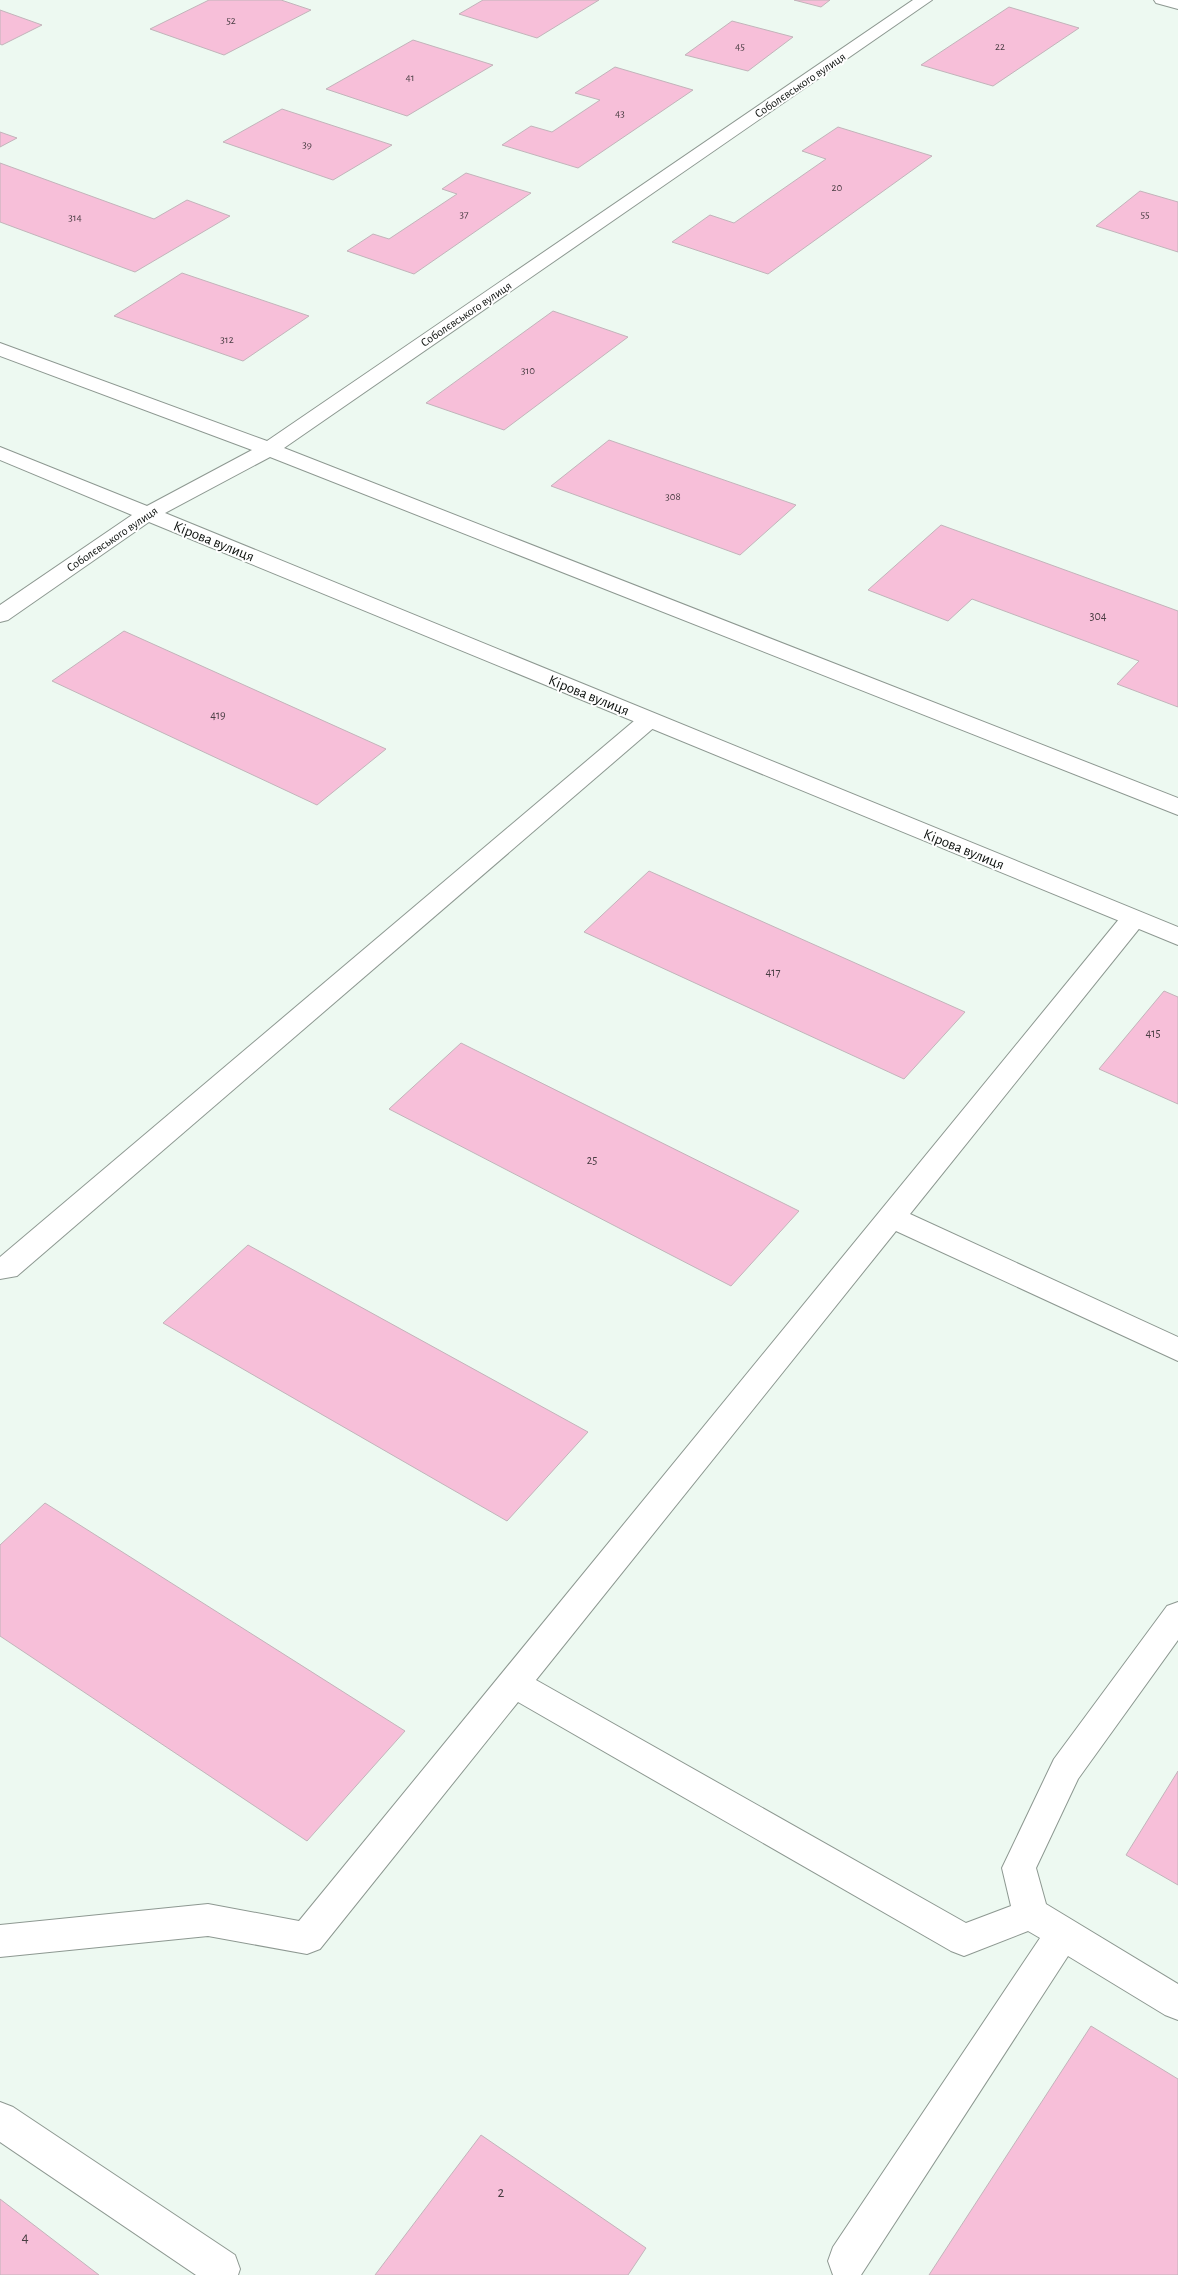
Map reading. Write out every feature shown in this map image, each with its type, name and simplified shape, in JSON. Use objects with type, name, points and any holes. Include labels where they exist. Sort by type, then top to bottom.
[{"type":"street","name":"Соболєвського вулиця","points":[[0,616],[147,514],[269,449],[924,0]]},
{"type":"street","points":[[1162,0],[1178,4]]},
{"type":"street","points":[[0,349],[269,449],[1178,806]]},
{"type":"street","name":"Кірова вулиця","points":[[0,453],[1178,937]]},
{"type":"street","points":[[0,1268],[6,1268],[649,720]]},
{"type":"street","points":[[0,1941],[208,1920],[307,1938],[1133,919]]},
{"type":"street","points":[[891,1217],[1178,1350]]},
{"type":"street","points":[[1178,1615],[1066,1769],[1018,1868],[1031,1914],[1178,2004]]},
{"type":"street","points":[[513,1683],[964,1940],[1031,1914]]},
{"type":"street","points":[[847,2261],[1063,1933]]},
{"type":"street","points":[[0,2120],[221,2269]]},
{"type":"building","points":[[209,0],[281,0],[311,10],[224,55],[150,29]]},
{"type":"building","points":[[483,0],[599,0],[537,38],[459,14]]},
{"type":"building","points":[[794,0],[830,0],[821,7]]},
{"type":"building","points":[[1009,7],[1079,28],[993,86],[921,65]]},
{"type":"building","points":[[0,10],[42,25],[2,45],[0,44]]},
{"type":"building","points":[[732,21],[793,37],[748,71],[685,55]]},
{"type":"building","points":[[413,40],[493,65],[407,116],[326,89]]},
{"type":"building","points":[[615,67],[693,90],[578,168],[502,145],[531,126],[552,132],[600,100],[575,93]]},
{"type":"building","points":[[282,109],[392,145],[333,180],[223,142]]},
{"type":"building","points":[[838,127],[932,156],[768,274],[672,242],[710,215],[734,223],[826,159],[802,151]]},
{"type":"building","points":[[0,132],[17,138],[0,147]]},
{"type":"building","points":[[0,163],[154,219],[187,200],[230,216],[135,272],[0,222]]},
{"type":"building","points":[[466,173],[531,193],[414,274],[347,251],[373,234],[389,239],[457,194],[442,189]]},
{"type":"building","points":[[1140,191],[1178,202],[1178,252],[1096,226]]},
{"type":"building","points":[[182,273],[309,316],[243,361],[114,316]]},
{"type":"building","points":[[553,311],[628,337],[504,430],[426,403]]},
{"type":"building","points":[[609,440],[796,505],[740,555],[551,486]]},
{"type":"building","points":[[941,525],[1178,611],[1178,707],[1117,684],[1139,661],[972,599],[948,621],[868,590]]},
{"type":"building","points":[[124,631],[386,749],[317,805],[52,681]]},
{"type":"building","points":[[649,871],[965,1012],[904,1079],[584,932]]},
{"type":"building","points":[[1164,991],[1178,997],[1178,1104],[1099,1069]]},
{"type":"building","points":[[461,1043],[799,1211],[731,1286],[389,1109]]},
{"type":"building","points":[[248,1245],[588,1432],[507,1521],[163,1323]]},
{"type":"building","points":[[45,1503],[405,1731],[307,1841],[0,1636],[0,1545]]},
{"type":"building","points":[[1178,1771],[1178,1885],[1126,1855]]},
{"type":"building","points":[[1091,2026],[1178,2079],[1178,2275],[929,2275]]},
{"type":"building","points":[[481,2135],[646,2248],[628,2275],[375,2275]]},
{"type":"building","points":[[0,2199],[99,2275],[0,2275]]}]
